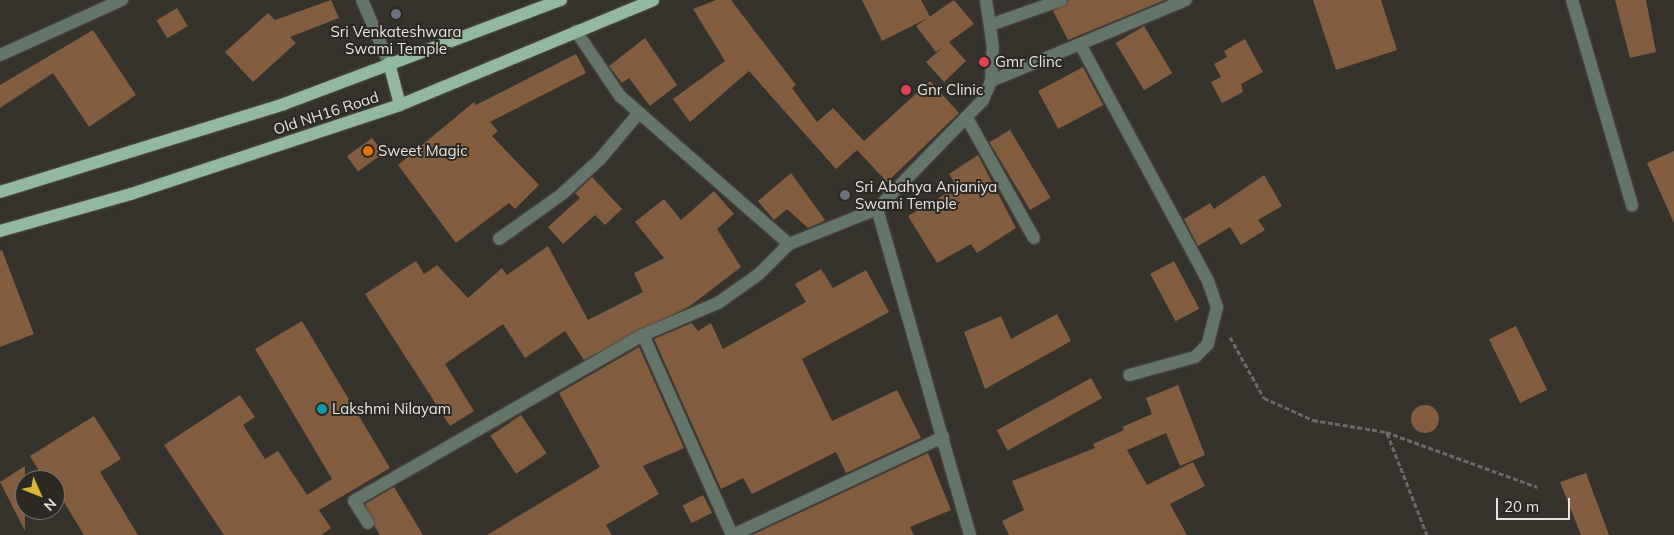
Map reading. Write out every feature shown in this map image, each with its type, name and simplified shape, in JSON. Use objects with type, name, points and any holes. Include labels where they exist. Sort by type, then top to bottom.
[{"type":"main road","name":"Old NH16 Road","points":[[0,192],[284,104],[561,0]]},
{"type":"main road","name":"Old NH16 Road","points":[[0,231],[131,194],[400,105],[653,0]]},
{"type":"main road","points":[[389,63],[400,105]]},
{"type":"street","points":[[0,55],[122,0]]},
{"type":"street","points":[[362,0],[389,63]]},
{"type":"street","points":[[368,523],[354,501],[643,335],[718,303],[759,274],[789,244],[877,209],[968,120],[991,81],[993,24],[986,0]]},
{"type":"street","points":[[993,24],[1061,0]]},
{"type":"street","points":[[991,81],[1186,0]]},
{"type":"street","points":[[1572,0],[1632,205]]},
{"type":"street","points":[[576,31],[602,73],[639,113],[789,244]]},
{"type":"street","points":[[1080,44],[1208,282],[1216,308],[1208,344],[1195,357],[1129,375]]},
{"type":"street","points":[[499,239],[562,194],[600,159],[639,113]]},
{"type":"street","points":[[968,120],[1034,238]]},
{"type":"street","points":[[877,209],[970,535]]},
{"type":"street","points":[[643,335],[733,535],[943,437]]},
{"type":"path","points":[[1216,308],[1248,377],[1264,398],[1312,420],[1386,432],[1537,487]]},
{"type":"path","points":[[1386,432],[1427,535]]},
{"type":"building","points":[[331,0],[339,18],[290,37],[296,43],[253,82],[225,52],[268,13],[275,20]]},
{"type":"building","points":[[716,0],[731,0],[796,85],[792,88],[817,122],[833,108],[864,141],[930,81],[959,113],[887,182],[857,150],[836,169],[749,71],[690,122],[673,99],[725,61],[693,9]]},
{"type":"building","points":[[862,0],[921,0],[930,17],[882,41]]},
{"type":"building","points":[[954,0],[974,24],[949,42],[966,61],[944,82],[926,62],[943,47],[936,52],[916,26]]},
{"type":"building","points":[[1069,0],[1165,0],[1068,40],[1053,11]]},
{"type":"building","points":[[1313,0],[1381,0],[1397,50],[1336,70]]},
{"type":"building","points":[[1615,0],[1646,0],[1656,52],[1630,58]]},
{"type":"building","points":[[177,8],[188,26],[167,38],[156,20]]},
{"type":"building","points":[[1144,26],[1172,73],[1144,90],[1116,43]]},
{"type":"building","points":[[93,30],[136,95],[89,127],[53,73],[0,108],[0,85]]},
{"type":"building","points":[[645,38],[677,85],[650,106],[629,78],[622,83],[609,66]]},
{"type":"building","points":[[1245,39],[1263,72],[1241,84],[1243,92],[1222,103],[1211,82],[1221,77],[1214,64],[1227,57],[1224,51]]},
{"type":"building","points":[[576,54],[586,73],[490,122],[498,131],[492,136],[539,185],[515,209],[509,203],[456,243],[398,165],[474,102],[476,105]]},
{"type":"building","points":[[1083,67],[1103,105],[1058,129],[1038,91]]},
{"type":"building","points":[[1010,130],[1051,198],[1030,210],[989,142]]},
{"type":"building","points":[[372,138],[383,153],[358,172],[347,156]]},
{"type":"building","points":[[1674,151],[1674,223],[1647,163]]},
{"type":"building","points":[[978,155],[1016,228],[977,253],[971,244],[937,263],[908,216],[957,187],[949,174]]},
{"type":"building","points":[[791,173],[825,220],[808,228],[787,209],[774,220],[758,201]]},
{"type":"building","points":[[1264,175],[1282,206],[1258,220],[1265,230],[1241,245],[1230,227],[1198,246],[1184,219],[1210,203],[1214,209]]},
{"type":"building","points":[[592,177],[622,209],[605,225],[595,215],[563,244],[548,227],[580,198],[575,193]]},
{"type":"building","points":[[714,191],[734,214],[717,229],[741,267],[690,306],[584,360],[565,331],[525,358],[503,324],[445,364],[474,411],[450,426],[365,294],[416,261],[424,274],[437,265],[468,298],[502,268],[507,275],[548,246],[588,320],[643,292],[634,273],[664,258],[635,222],[664,199],[681,220]]},
{"type":"building","points":[[2,250],[34,334],[0,347],[0,251]]},
{"type":"building","points":[[1174,261],[1199,309],[1176,321],[1150,274]]},
{"type":"building","points":[[821,269],[833,288],[866,270],[889,312],[802,359],[832,421],[897,390],[921,438],[846,473],[836,452],[752,494],[743,478],[721,489],[654,339],[692,323],[698,331],[711,323],[723,349],[806,302],[795,284]]},
{"type":"building","points":[[1057,314],[1071,341],[985,389],[964,332],[1001,316],[1011,339]]},
{"type":"building","points":[[302,321],[390,468],[319,510],[331,528],[321,535],[224,535],[164,445],[240,395],[255,417],[243,425],[265,459],[278,451],[307,495],[332,479],[255,349]]},
{"type":"building","points":[[1516,326],[1547,390],[1520,403],[1489,339]]},
{"type":"building","points":[[639,347],[684,448],[643,466],[659,494],[606,525],[612,535],[487,535],[600,467],[559,393]]},
{"type":"building","points":[[1091,378],[1102,398],[1008,450],[997,430]]},
{"type":"building","points":[[1178,385],[1205,455],[1180,466],[1166,433],[1127,450],[1147,485],[1193,462],[1205,486],[1170,504],[1187,535],[1009,535],[1002,521],[1024,510],[1012,481],[1095,448],[1093,444],[1124,430],[1122,427],[1152,414],[1146,398]]},
{"type":"building","points":[[1425,405],[1435,409],[1439,419],[1435,429],[1425,433],[1415,429],[1411,419],[1415,409]]},
{"type":"building","points":[[521,415],[547,453],[516,474],[490,436]]},
{"type":"building","points":[[94,416],[121,459],[100,472],[138,535],[84,535],[65,504],[65,470],[39,470],[30,456]]},
{"type":"building","points":[[928,453],[951,510],[910,527],[914,535],[752,535]]},
{"type":"building","points":[[15,472],[15,511],[0,482]]},
{"type":"building","points":[[1586,473],[1609,535],[1581,535],[1560,482]]},
{"type":"building","points":[[394,487],[423,535],[380,535],[375,527],[365,504]]},
{"type":"building","points":[[703,495],[712,513],[692,523],[683,505]]},
{"type":"building","points":[[19,520],[25,520],[25,531]]},
{"type":"place","name":"Sri Venkateshwara Swami Temple","points":[[396,14]]},
{"type":"place","name":"Gmr Clinc","points":[[984,62]]},
{"type":"place","name":"Gnr Clinic","points":[[906,90]]},
{"type":"place","name":"Sweet Magic","points":[[368,151]]},
{"type":"place","name":"Sri Abahya Anjaniya Swami Temple","points":[[845,195]]},
{"type":"place","name":"Lakshmi Nilayam","points":[[322,409]]}]
